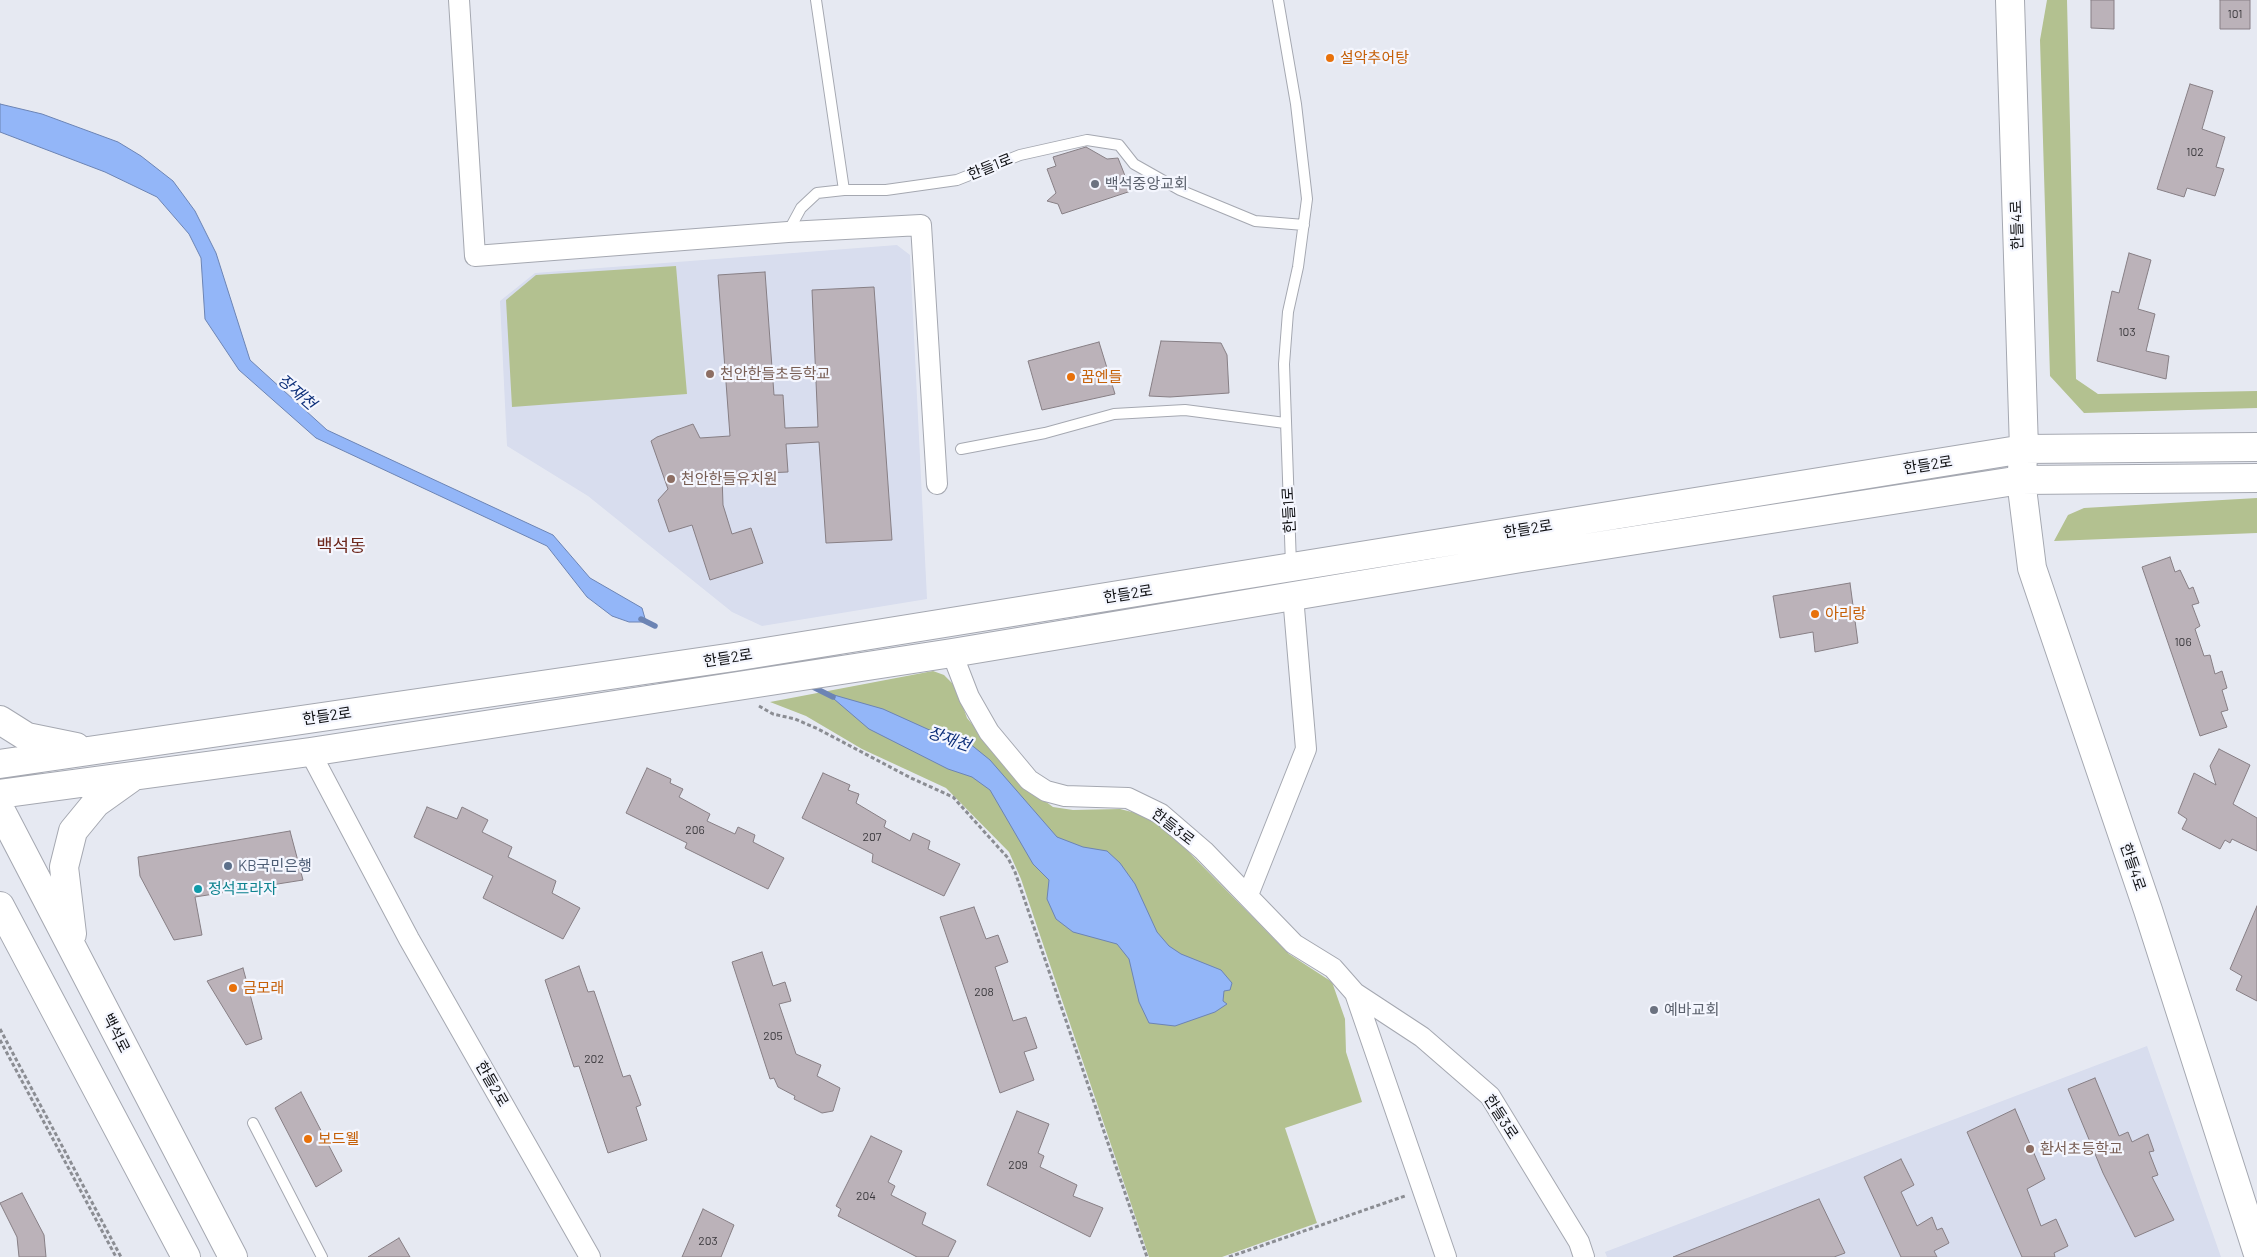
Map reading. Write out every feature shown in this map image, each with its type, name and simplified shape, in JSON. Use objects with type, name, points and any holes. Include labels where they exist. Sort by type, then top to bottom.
[{"type":"street","points":[[459,0],[475,256],[788,232],[921,226],[938,484]]},
{"type":"street","name":"한들4로","points":[[2010,0],[2024,449],[2021,480],[2032,568],[2148,910],[2257,1251]]},
{"type":"street","points":[[2245,448],[2257,432]]},
{"type":"street","name":"한들2로","points":[[0,794],[310,752],[952,653],[1292,582],[2024,449],[2245,448]]},
{"type":"street","name":"한들2로","points":[[0,764],[724,659],[2021,480],[2257,478]]},
{"type":"street","points":[[1248,896],[1306,749],[1292,582]]},
{"type":"street","name":"한들3로","points":[[952,653],[969,697],[989,732],[1029,780],[1046,791],[1065,796],[1128,798],[1161,814],[1204,851],[1294,944],[1333,968],[1355,993],[1422,1037],[1490,1096],[1579,1242],[1584,1257]]},
{"type":"street","points":[[0,720],[27,737],[94,750]]},
{"type":"street","name":"한들2로","points":[[310,752],[409,939],[590,1257]]},
{"type":"street","points":[[75,953],[64,867],[73,830],[96,803],[135,776]]},
{"type":"street","name":"백석로","points":[[0,809],[233,1257]]},
{"type":"street","points":[[0,906],[186,1257]]},
{"type":"street","name":"한들3로","points":[[1355,993],[1446,1257]]},
{"type":"lane","points":[[816,0],[844,190]]},
{"type":"lane","name":"한들1로","points":[[1278,0],[1303,157],[1307,199],[1298,267],[1288,312],[1284,364],[1292,582]]},
{"type":"lane","name":"한들1로","points":[[788,232],[801,208],[817,193],[844,190],[886,190],[957,180],[1020,154],[1087,140],[1119,145],[1134,164],[1180,190],[1255,220],[1304,225]]},
{"type":"lane","points":[[961,449],[1045,433],[1114,414],[1185,410],[1285,424]]},
{"type":"lane","points":[[253,1123],[322,1257]]},
{"type":"path","points":[[742,685],[761,708],[772,714],[795,719],[818,728],[911,778],[953,797],[1008,858],[1015,872],[1147,1257]]},
{"type":"path","points":[[0,1029],[121,1257]]},
{"type":"path","points":[[0,1040],[116,1257]]},
{"type":"path","points":[[1229,1257],[1422,1190]]},
{"type":"shaded area","name":"천안한들초등학교","points":[[897,245],[910,255],[927,599],[762,626],[732,612],[588,496],[507,446],[500,301],[535,273]]},
{"type":"shaded area","name":"환서초등학교","points":[[2147,1046],[2221,1257],[1607,1257],[1605,1252]]},
{"type":"green space","points":[[2047,0],[2067,0],[2076,379],[2098,394],[2257,391],[2257,408],[2084,413],[2050,376],[2040,40]]},
{"type":"green space","points":[[676,266],[687,394],[512,407],[506,300],[536,275]]},
{"type":"green space","points":[[2257,498],[2257,533],[2054,541],[2068,515],[2084,508]]},
{"type":"green space","points":[[933,671],[944,675],[956,687],[967,718],[1023,785],[1053,807],[1073,810],[1120,809],[1144,815],[1168,831],[1289,954],[1332,982],[1345,1019],[1346,1052],[1362,1102],[1285,1128],[1317,1223],[1222,1257],[1149,1257],[1021,879],[1009,852],[946,788],[862,749],[806,716],[770,702]]},
{"type":"water","points":[[0,104],[42,114],[118,142],[141,156],[173,181],[195,211],[216,253],[250,360],[327,430],[553,535],[590,578],[642,608],[646,622],[629,622],[612,616],[587,597],[547,546],[316,438],[239,370],[205,319],[201,258],[189,234],[157,197],[105,172],[0,132]]},
{"type":"water","points":[[827,693],[883,709],[934,732],[969,743],[990,760],[1057,837],[1083,847],[1107,851],[1120,863],[1135,884],[1157,932],[1169,946],[1181,954],[1221,970],[1232,983],[1230,990],[1224,991],[1223,1001],[1227,1004],[1215,1012],[1175,1026],[1149,1023],[1139,1002],[1129,959],[1117,944],[1073,932],[1056,919],[1047,899],[1049,880],[1033,864],[990,790],[972,777],[948,769],[869,729]]},
{"type":"building","points":[[2091,0],[2114,0],[2114,29],[2091,28]]},
{"type":"building","points":[[2220,0],[2250,0],[2250,29],[2220,29]]},
{"type":"building","points":[[2190,84],[2213,91],[2202,129],[2225,137],[2216,167],[2224,169],[2215,196],[2187,188],[2184,197],[2157,189]]},
{"type":"building","name":"백석중앙교회","points":[[1086,147],[1107,159],[1118,158],[1131,191],[1062,214],[1058,204],[1047,201],[1056,193],[1047,169],[1056,166],[1053,157]]},
{"type":"building","points":[[2129,253],[2151,260],[2138,309],[2155,314],[2146,351],[2169,356],[2166,379],[2097,361],[2112,291],[2119,293]]},
{"type":"building","points":[[765,272],[774,395],[783,395],[785,428],[818,427],[812,290],[874,287],[892,540],[826,543],[819,442],[786,444],[788,472],[722,475],[723,505],[732,534],[751,528],[763,563],[710,580],[692,525],[669,532],[658,500],[668,489],[651,441],[693,424],[700,438],[730,436],[718,275]]},
{"type":"building","points":[[1161,341],[1221,343],[1227,355],[1229,393],[1170,397],[1149,396]]},
{"type":"building","name":"꿈엔들","points":[[1099,342],[1115,394],[1042,410],[1028,361]]},
{"type":"building","points":[[2170,557],[2175,572],[2180,570],[2189,589],[2193,587],[2199,603],[2192,605],[2200,626],[2195,629],[2204,656],[2210,655],[2215,674],[2222,671],[2227,688],[2222,690],[2228,710],[2221,712],[2227,727],[2200,736],[2142,567]]},
{"type":"building","name":"아리랑","points":[[1850,583],[1858,643],[1815,652],[1813,632],[1780,638],[1773,596]]},
{"type":"building","points":[[2219,749],[2250,765],[2233,804],[2257,818],[2257,851],[2232,839],[2230,843],[2225,840],[2220,849],[2182,829],[2187,819],[2178,813],[2194,773],[2216,785],[2210,766]]},
{"type":"building","points":[[647,768],[671,779],[670,783],[683,789],[679,797],[710,814],[707,821],[735,834],[738,827],[755,835],[753,842],[784,858],[768,889],[685,848],[687,843],[626,813]]},
{"type":"building","points":[[823,773],[850,785],[848,790],[859,794],[856,803],[886,821],[884,827],[910,841],[913,833],[930,841],[928,849],[960,864],[944,896],[872,862],[873,854],[802,818]]},
{"type":"building","points":[[427,807],[457,819],[462,807],[488,820],[482,832],[512,847],[508,857],[556,881],[552,893],[580,908],[563,939],[483,898],[493,876],[414,837]]},
{"type":"building","name":"정석프라자","points":[[290,831],[303,880],[195,897],[202,935],[174,940],[140,876],[138,857]]},
{"type":"building","points":[[2257,906],[2257,1001],[2236,990],[2242,976],[2230,969]]},
{"type":"building","points":[[974,907],[986,939],[998,935],[1008,962],[995,967],[1013,1021],[1026,1017],[1037,1048],[1024,1052],[1034,1080],[1000,1093],[940,917]]},
{"type":"building","points":[[762,952],[773,986],[785,982],[791,1001],[779,1004],[796,1054],[821,1065],[817,1076],[840,1088],[833,1111],[822,1113],[794,1099],[795,1096],[778,1087],[774,1078],[770,1079],[732,962]]},
{"type":"building","points":[[579,966],[588,992],[594,991],[623,1077],[630,1075],[641,1105],[636,1107],[647,1140],[608,1153],[579,1066],[574,1067],[545,980]]},
{"type":"building","points":[[243,968],[262,1039],[246,1045],[207,981]]},
{"type":"building","points":[[2095,1078],[2119,1136],[2128,1132],[2132,1142],[2148,1134],[2154,1151],[2149,1152],[2158,1175],[2152,1177],[2174,1220],[2135,1237],[2103,1173],[2068,1089]]},
{"type":"building","name":"보드웰","points":[[301,1092],[342,1171],[316,1187],[275,1108]]},
{"type":"building","points":[[2015,1109],[2045,1179],[2027,1189],[2041,1226],[2056,1219],[2068,1246],[2054,1253],[2055,1257],[2022,1257],[1967,1132]]},
{"type":"building","points":[[1017,1111],[1049,1124],[1038,1153],[1044,1156],[1040,1167],[1077,1185],[1073,1196],[1103,1208],[1090,1237],[987,1185]]},
{"type":"building","points":[[871,1136],[902,1151],[888,1182],[895,1186],[891,1195],[926,1213],[922,1224],[956,1241],[948,1257],[917,1257],[838,1216],[841,1209],[836,1206]]},
{"type":"building","points":[[1901,1159],[1914,1185],[1901,1192],[1917,1226],[1932,1217],[1937,1230],[1942,1228],[1949,1243],[1934,1251],[1937,1257],[1901,1257],[1864,1177]]},
{"type":"building","points":[[22,1193],[44,1235],[46,1257],[19,1257],[17,1237],[0,1203]]},
{"type":"building","points":[[1819,1199],[1845,1253],[1834,1257],[1673,1257]]},
{"type":"building","points":[[703,1209],[734,1225],[721,1257],[682,1257]]},
{"type":"building","points":[[399,1238],[410,1257],[368,1257]]},
{"type":"waterway","name":"장재천","points":[[641,619],[655,626]]},
{"type":"waterway","name":"장재천","points":[[813,687],[833,697]]},
{"type":"place","name":"설악추어탕","points":[[1330,58]]},
{"type":"place","name":"백석중앙교회","points":[[1095,184]]},
{"type":"place","name":"천안한들초등학교","points":[[710,374]]},
{"type":"place","name":"꿈엔들","points":[[1071,377]]},
{"type":"place","name":"천안한들유치원","points":[[671,479]]},
{"type":"place","name":"아리랑","points":[[1815,614]]},
{"type":"place","name":"KB국민은행","points":[[228,866]]},
{"type":"place","name":"정석프라자","points":[[198,889]]},
{"type":"place","name":"금모래","points":[[233,988]]},
{"type":"place","name":"예바교회","points":[[1654,1010]]},
{"type":"place","name":"보드웰","points":[[308,1139]]},
{"type":"place","name":"환서초등학교","points":[[2030,1149]]},
{"type":"district","name":"백석동","points":[[341,546]]}]
